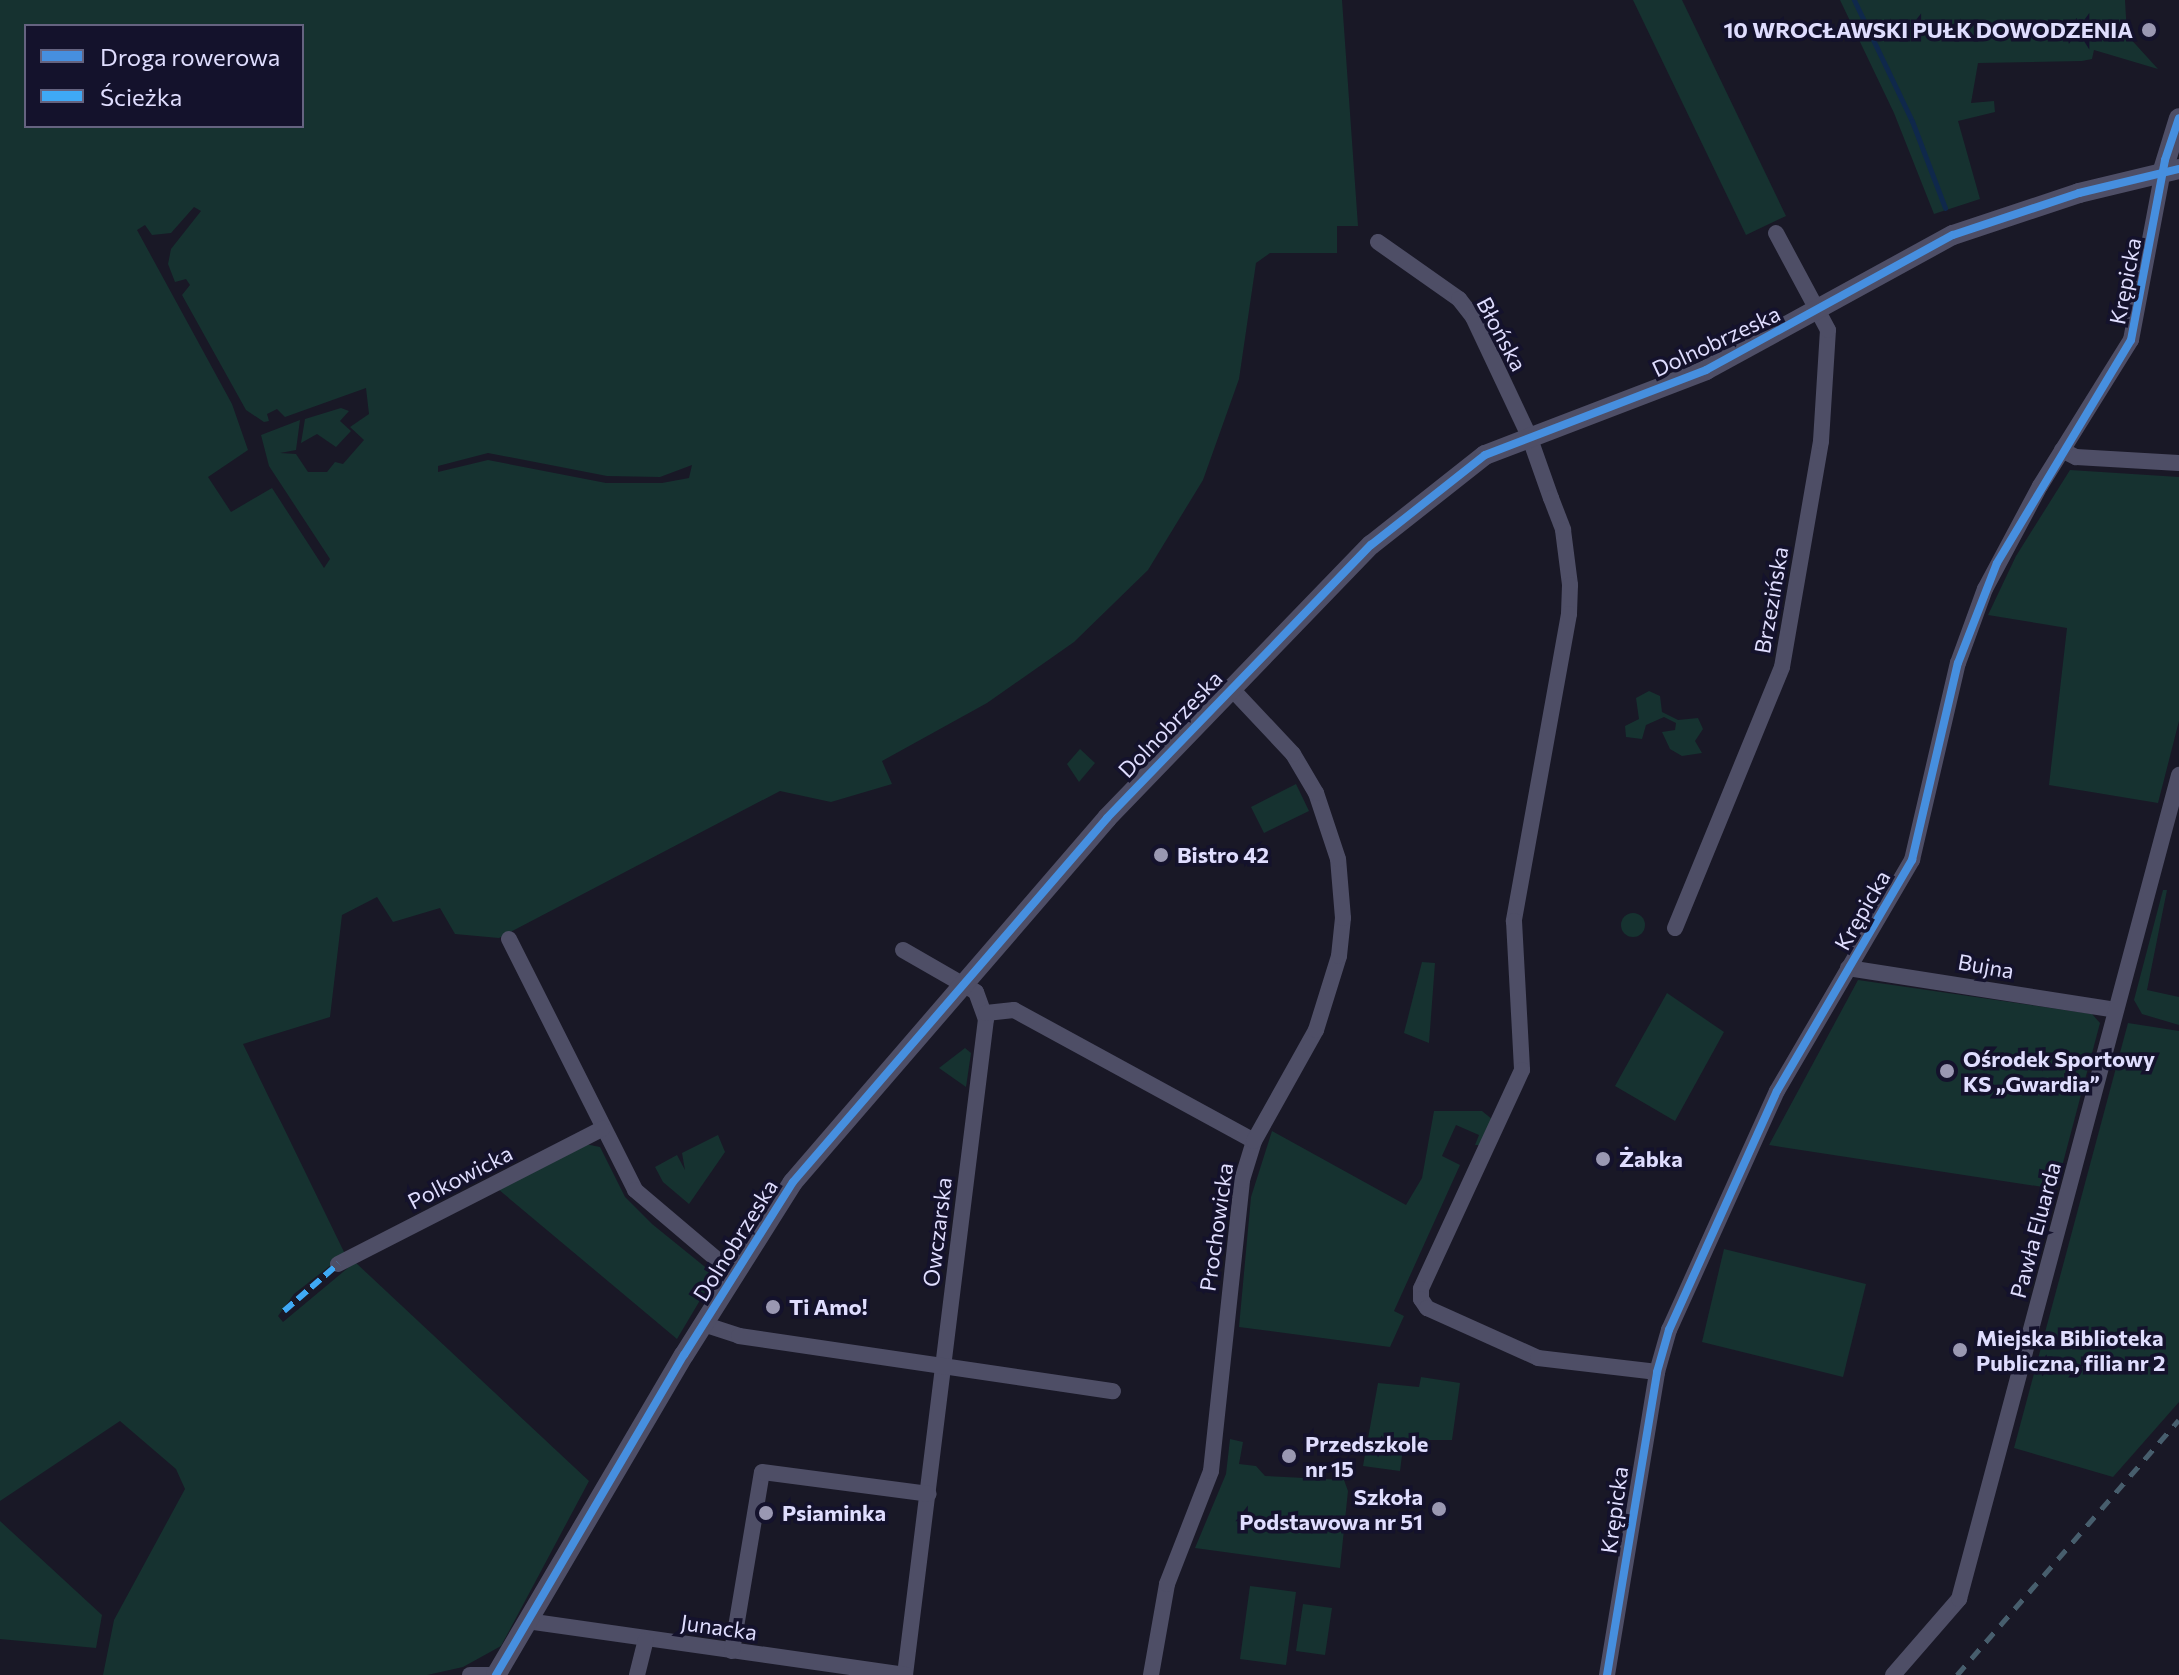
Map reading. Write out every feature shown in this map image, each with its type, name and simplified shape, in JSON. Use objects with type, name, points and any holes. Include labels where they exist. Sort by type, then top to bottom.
[{"type":"street","points":[[2171,169],[2179,118]]},
{"type":"street","name":"Dolnobrzeska","points":[[496,1675],[703,1324],[793,1182],[1107,818],[1351,564],[1422,501],[1476,460],[1529,436],[1706,370],[1983,221],[2171,169]]},
{"type":"street","name":"Krępicka","points":[[1607,1675],[1657,1372],[1669,1330],[1777,1091],[1917,847],[1958,663],[1985,589],[2062,450],[2131,340],[2171,169]]},
{"type":"street","name":"Brzezińska","points":[[1675,928],[1784,657],[1825,406],[1828,330],[1776,233]]},
{"type":"street","name":"Błońska","points":[[1378,242],[1463,304],[1529,436],[1563,530],[1570,585],[1569,614],[1514,921],[1524,1057],[1421,1299],[1427,1308],[1538,1358],[1657,1372]]},
{"type":"street","points":[[2062,450],[2076,457],[2179,463]]},
{"type":"street","name":"Prochowicka","points":[[1151,1675],[1167,1584],[1211,1471],[1239,1202],[1254,1141],[1316,1030],[1339,956],[1343,895],[1331,830],[1310,781],[1285,745],[1230,687]]},
{"type":"street","name":"Pawła Eluarda","points":[[1893,1675],[1959,1599],[2179,775]]},
{"type":"street","points":[[509,939],[602,1129],[642,1197],[734,1274]]},
{"type":"street","points":[[903,950],[976,992],[986,1013],[1014,1010],[1254,1141]]},
{"type":"street","name":"Bujna","points":[[1848,968],[2116,1010]]},
{"type":"street","name":"Owczarska","points":[[905,1675],[986,1013]]},
{"type":"street","name":"Polkowicka","points":[[338,1264],[602,1129]]},
{"type":"street","points":[[703,1324],[739,1336],[1113,1391]]},
{"type":"street","points":[[732,1651],[762,1472],[929,1494]]},
{"type":"street","name":"Junacka","points":[[527,1621],[905,1675]]},
{"type":"street","points":[[637,1675],[646,1640]]},
{"type":"street","points":[[470,1675],[496,1675]]},
{"type":"green space","points":[[0,0],[1342,0],[1358,226],[1337,226],[1337,253],[1270,253],[1256,263],[1239,379],[1203,480],[1148,570],[1074,642],[987,703],[882,761],[892,784],[831,802],[780,791],[499,938],[455,934],[440,908],[393,922],[377,897],[342,915],[330,1017],[243,1044],[345,1254],[294,1294],[278,1316],[283,1322],[355,1262],[589,1481],[501,1646],[463,1667],[427,1675],[103,1675],[114,1620],[185,1489],[176,1469],[120,1421],[0,1501]],"holes":[[[194,207],[201,211],[171,249],[168,264],[175,282],[186,279],[190,285],[182,295],[246,410],[264,422],[269,421],[267,414],[277,409],[285,417],[366,388],[369,414],[350,427],[364,440],[343,464],[335,462],[327,472],[308,472],[296,454],[280,453],[296,450],[300,420],[261,435],[269,466],[330,559],[324,568],[272,488],[231,512],[208,477],[248,450],[232,404],[137,230],[145,225],[152,235],[171,233]],[[488,453],[607,476],[660,477],[692,465],[689,478],[662,483],[606,483],[488,460],[438,472],[438,466]]]},
{"type":"green space","points":[[1633,0],[1682,0],[1786,216],[1746,235]]},
{"type":"green space","points":[[1840,0],[2125,0],[2127,35],[2158,69],[2094,50],[2092,59],[2082,61],[1978,63],[1971,103],[1994,101],[1995,112],[1958,121],[1980,199],[1934,214],[1894,113]]},
{"type":"green space","points":[[341,408],[349,411],[340,421],[351,431],[336,447],[317,434],[301,443],[305,419]]},
{"type":"green space","points":[[2070,470],[2179,477],[2179,721],[2158,803],[2049,785],[2067,628],[1988,615],[2016,556]]},
{"type":"green space","points":[[1649,691],[1660,696],[1662,712],[1678,720],[1698,718],[1703,729],[1695,741],[1702,753],[1682,756],[1670,749],[1662,732],[1675,730],[1676,723],[1664,717],[1646,725],[1642,739],[1626,737],[1625,726],[1639,719],[1636,698]]},
{"type":"green space","points":[[1080,749],[1095,763],[1079,782],[1067,764]]},
{"type":"green space","points":[[1296,784],[1309,811],[1264,833],[1251,807]]},
{"type":"green space","points":[[2163,890],[2167,890],[2147,990],[2179,997],[2179,1025],[2142,1014],[2134,1000]]},
{"type":"green space","points":[[1633,913],[1641,917],[1645,925],[1641,933],[1633,937],[1625,933],[1621,925],[1625,917]]},
{"type":"green space","points":[[1422,962],[1435,963],[1429,1043],[1404,1033]]},
{"type":"green space","name":"Ośrodek Sportowy KS „Gwardia”","points":[[1858,980],[2092,1014],[2100,1023],[2056,1189],[1769,1145]]},
{"type":"green space","points":[[1667,993],[1724,1032],[1675,1121],[1615,1086]]},
{"type":"green space","points":[[2128,1023],[2179,1031],[2179,1402],[2113,1477],[2014,1448]]},
{"type":"green space","points":[[965,1048],[971,1053],[966,1087],[939,1068]]},
{"type":"green space","points":[[1434,1111],[1482,1111],[1493,1120],[1479,1145],[1475,1145],[1479,1135],[1456,1125],[1442,1156],[1460,1165],[1394,1311],[1404,1316],[1390,1347],[1239,1327],[1251,1197],[1272,1131],[1406,1205],[1422,1178]]},
{"type":"green space","points":[[718,1135],[725,1152],[689,1204],[663,1182],[655,1167],[677,1155],[685,1170],[682,1153]]},
{"type":"green space","points":[[585,1144],[600,1147],[625,1197],[652,1224],[715,1275],[677,1339],[498,1189]]},
{"type":"green space","points":[[1724,1249],[1866,1284],[1843,1377],[1702,1342]]},
{"type":"green space","points":[[1421,1377],[1460,1383],[1452,1440],[1404,1440],[1400,1471],[1363,1466],[1378,1383],[1419,1387]]},
{"type":"green space","points":[[1230,1439],[1243,1442],[1239,1464],[1256,1466],[1265,1476],[1344,1480],[1348,1491],[1340,1568],[1195,1548],[1226,1474]]},
{"type":"green space","points":[[0,1521],[102,1615],[96,1648],[0,1639]]},
{"type":"green space","points":[[1250,1586],[1296,1592],[1286,1665],[1240,1659]]},
{"type":"green space","points":[[1303,1604],[1332,1608],[1325,1655],[1296,1651]]},
{"type":"waterway","points":[[1854,0],[1912,121],[1945,208]]},
{"type":"railway","points":[[1957,1675],[2179,1420]]},
{"type":"marked path","points":[[284,1311],[338,1264]]},
{"type":"cycle path","points":[[1607,1675],[1657,1372],[1669,1330],[1777,1091],[1912,860],[1958,663],[1997,563],[2131,340],[2165,160],[2179,118]]},
{"type":"cycle path","points":[[496,1675],[684,1355],[793,1182],[1107,818],[1371,545],[1485,455],[1706,370],[1953,235],[2079,193],[2179,169]]},
{"type":"place","name":"10 WROCŁAWSKI PUŁK DOWODZENIA","points":[[2149,30]]},
{"type":"place","name":"Bistro 42","points":[[1161,855]]},
{"type":"place","name":"Ośrodek Sportowy KS „Gwardia”","points":[[1947,1071]]},
{"type":"place","name":"Żabka","points":[[1603,1159]]},
{"type":"place","name":"Ti Amo!","points":[[773,1307]]},
{"type":"place","name":"Miejska Biblioteka Publiczna, filia nr 2","points":[[1960,1350]]},
{"type":"place","name":"Przedszkole nr 15","points":[[1289,1456]]},
{"type":"place","name":"Szkoła Podstawowa nr 51","points":[[1439,1509]]},
{"type":"place","name":"Psiaminka","points":[[766,1513]]}]
